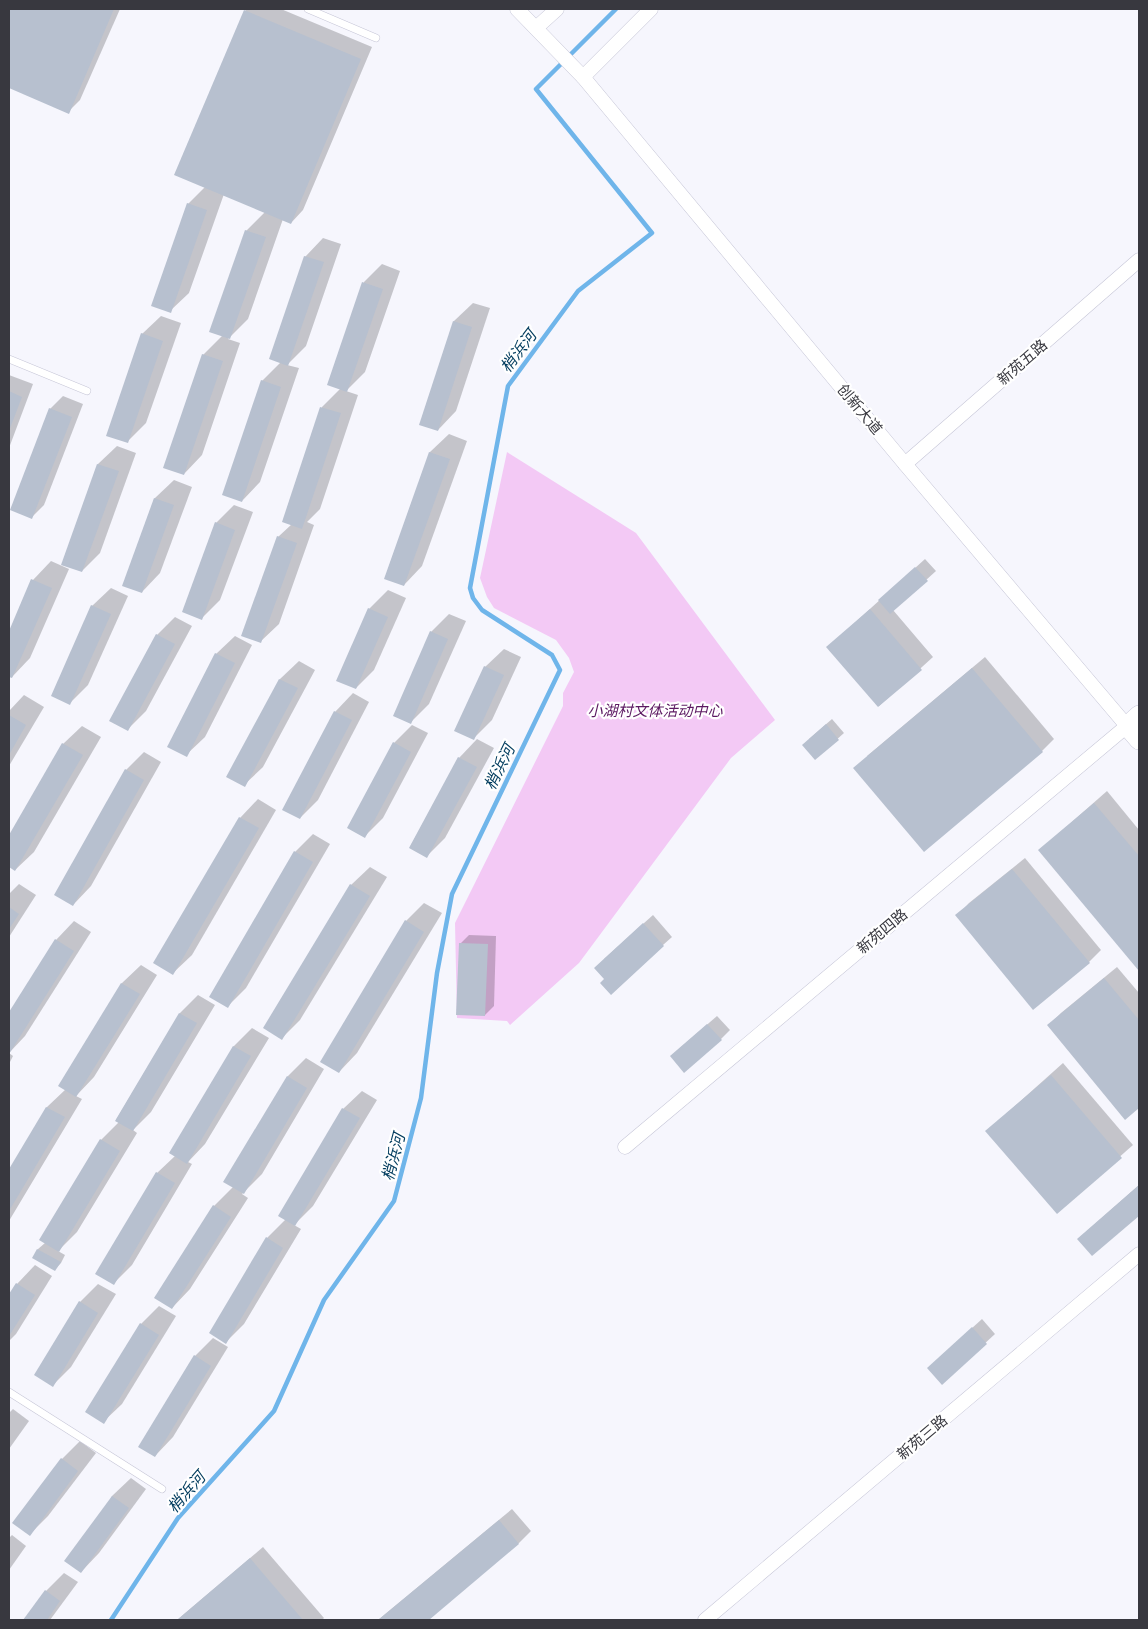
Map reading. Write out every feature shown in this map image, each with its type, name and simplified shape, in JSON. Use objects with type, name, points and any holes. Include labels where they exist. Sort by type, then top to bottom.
[{"type":"street","name":"创新大道","points":[[517,9],[584,77],[905,464],[1133,720],[1139,740]]},
{"type":"street","points":[[536,28],[557,9]]},
{"type":"street","points":[[584,77],[651,9]]},
{"type":"street","name":"新苑五路","points":[[905,464],[1139,260]]},
{"type":"street","name":"新苑四路","points":[[625,1147],[1133,720]]},
{"type":"street","name":"新苑三路","points":[[705,1620],[1139,1254]]},
{"type":"lane","points":[[308,9],[376,38]]},
{"type":"lane","points":[[9,359],[87,391]]},
{"type":"lane","points":[[9,1392],[162,1489]]},
{"type":"green space","name":"小湖村文体活动中心","points":[[507,452],[636,533],[775,720],[731,758],[579,963],[510,1025],[507,1021],[457,1018],[455,923],[563,706],[563,693],[574,672],[569,658],[556,640],[494,608],[487,597],[480,578]]},
{"type":"building","points":[[9,9],[114,9],[69,114],[9,88]]},
{"type":"building","points":[[244,10],[361,59],[291,224],[174,175]]},
{"type":"building","points":[[187,203],[207,210],[171,313],[151,306]]},
{"type":"building","points":[[245,230],[266,237],[230,339],[209,332]]},
{"type":"building","points":[[304,256],[324,262],[288,366],[269,359]]},
{"type":"building","points":[[362,282],[383,289],[347,392],[327,385]]},
{"type":"building","points":[[453,321],[472,327],[438,431],[419,425]]},
{"type":"building","points":[[141,333],[163,341],[128,443],[106,436]]},
{"type":"building","points":[[202,354],[223,361],[184,475],[163,468]]},
{"type":"building","points":[[261,380],[281,387],[242,502],[222,495]]},
{"type":"building","points":[[9,391],[22,397],[9,431]]},
{"type":"building","points":[[320,407],[341,413],[302,529],[282,522]]},
{"type":"building","points":[[49,408],[72,417],[32,519],[10,510]]},
{"type":"building","points":[[429,452],[450,459],[404,586],[384,579]]},
{"type":"building","points":[[97,464],[119,471],[82,572],[61,565]]},
{"type":"building","points":[[154,498],[174,505],[142,593],[122,586]]},
{"type":"building","points":[[215,522],[235,530],[202,620],[182,612]]},
{"type":"building","points":[[277,536],[297,543],[261,643],[241,636]]},
{"type":"building","points":[[915,567],[928,581],[890,614],[878,600]]},
{"type":"building","points":[[31,579],[52,588],[12,678],[9,677],[9,631]]},
{"type":"building","points":[[91,605],[111,614],[70,705],[51,696]]},
{"type":"building","points":[[368,608],[388,617],[356,689],[336,681]]},
{"type":"building","points":[[870,609],[922,670],[878,707],[826,647]]},
{"type":"building","points":[[430,631],[448,639],[411,724],[393,716]]},
{"type":"building","points":[[156,634],[175,644],[128,731],[109,721]]},
{"type":"building","points":[[215,653],[235,663],[187,757],[167,747]]},
{"type":"building","points":[[484,666],[504,675],[474,740],[454,731]]},
{"type":"building","points":[[972,668],[1043,752],[924,852],[853,768]]},
{"type":"building","points":[[279,679],[298,688],[245,787],[226,777]]},
{"type":"building","points":[[334,711],[352,720],[300,819],[282,810]]},
{"type":"building","points":[[9,715],[26,725],[9,755]]},
{"type":"building","points":[[826,724],[839,740],[815,760],[802,745]]},
{"type":"building","points":[[393,742],[411,752],[365,838],[347,828]]},
{"type":"building","points":[[62,743],[83,755],[15,871],[9,867],[9,835]]},
{"type":"building","points":[[458,757],[477,767],[427,858],[409,848]]},
{"type":"building","points":[[125,769],[144,780],[73,906],[54,895]]},
{"type":"building","points":[[1094,803],[1139,856],[1139,971],[1038,850]]},
{"type":"building","points":[[239,817],[259,828],[173,975],[153,963]]},
{"type":"building","points":[[294,851],[313,862],[228,1008],[209,997]]},
{"type":"building","points":[[1012,869],[1090,963],[1033,1010],[955,915]]},
{"type":"building","points":[[350,884],[370,896],[282,1040],[263,1028]]},
{"type":"building","points":[[9,907],[19,914],[9,929]]},
{"type":"building","points":[[405,920],[424,932],[339,1073],[320,1062]]},
{"type":"building","points":[[643,923],[664,946],[611,995],[600,983],[604,979],[594,968]]},
{"type":"building","points":[[55,939],[74,951],[9,1054],[9,1012]]},
{"type":"building","points":[[459,943],[488,944],[485,1016],[456,1015]]},
{"type":"building","points":[[1104,978],[1139,1020],[1139,1108],[1125,1120],[1047,1025]]},
{"type":"building","points":[[121,983],[140,994],[76,1097],[58,1086]]},
{"type":"building","points":[[179,1013],[197,1023],[133,1131],[115,1121]]},
{"type":"building","points":[[707,1024],[722,1040],[684,1073],[670,1056]]},
{"type":"building","points":[[233,1046],[251,1056],[187,1164],[169,1153]]},
{"type":"building","points":[[1051,1075],[1122,1158],[1057,1214],[985,1131]]},
{"type":"building","points":[[287,1076],[307,1088],[244,1194],[223,1182]]},
{"type":"building","points":[[46,1107],[65,1117],[9,1211],[9,1169]]},
{"type":"building","points":[[342,1108],[360,1118],[295,1226],[278,1216]]},
{"type":"building","points":[[100,1139],[120,1151],[59,1252],[39,1240]]},
{"type":"building","points":[[156,1172],[175,1183],[114,1285],[95,1274]]},
{"type":"building","points":[[1139,1185],[1139,1216],[1092,1256],[1077,1239]]},
{"type":"building","points":[[213,1205],[231,1217],[172,1309],[154,1298]]},
{"type":"building","points":[[266,1237],[283,1248],[226,1344],[209,1333]]},
{"type":"building","points":[[37,1249],[61,1262],[55,1271],[32,1258]]},
{"type":"building","points":[[16,1283],[35,1295],[9,1336],[9,1294]]},
{"type":"building","points":[[79,1301],[98,1313],[53,1387],[34,1375]]},
{"type":"building","points":[[140,1323],[159,1335],[104,1424],[85,1412]]},
{"type":"building","points":[[972,1327],[987,1344],[942,1385],[927,1368]]},
{"type":"building","points":[[194,1355],[211,1366],[155,1457],[138,1447]]},
{"type":"building","points":[[61,1458],[78,1471],[30,1536],[12,1523]]},
{"type":"building","points":[[112,1496],[129,1508],[81,1573],[64,1561]]},
{"type":"building","points":[[499,1520],[519,1544],[429,1620],[378,1620]]},
{"type":"building","points":[[250,1558],[303,1620],[177,1620]]},
{"type":"building","points":[[45,1590],[60,1601],[47,1620],[23,1620]]},
{"type":"waterway","name":"梢浜河","points":[[111,1620],[178,1518],[274,1411],[324,1300],[394,1201],[421,1098],[437,973],[452,894],[560,670],[552,655],[482,610],[473,598],[470,588],[508,386],[578,291],[652,233],[536,89],[616,9]]}]
